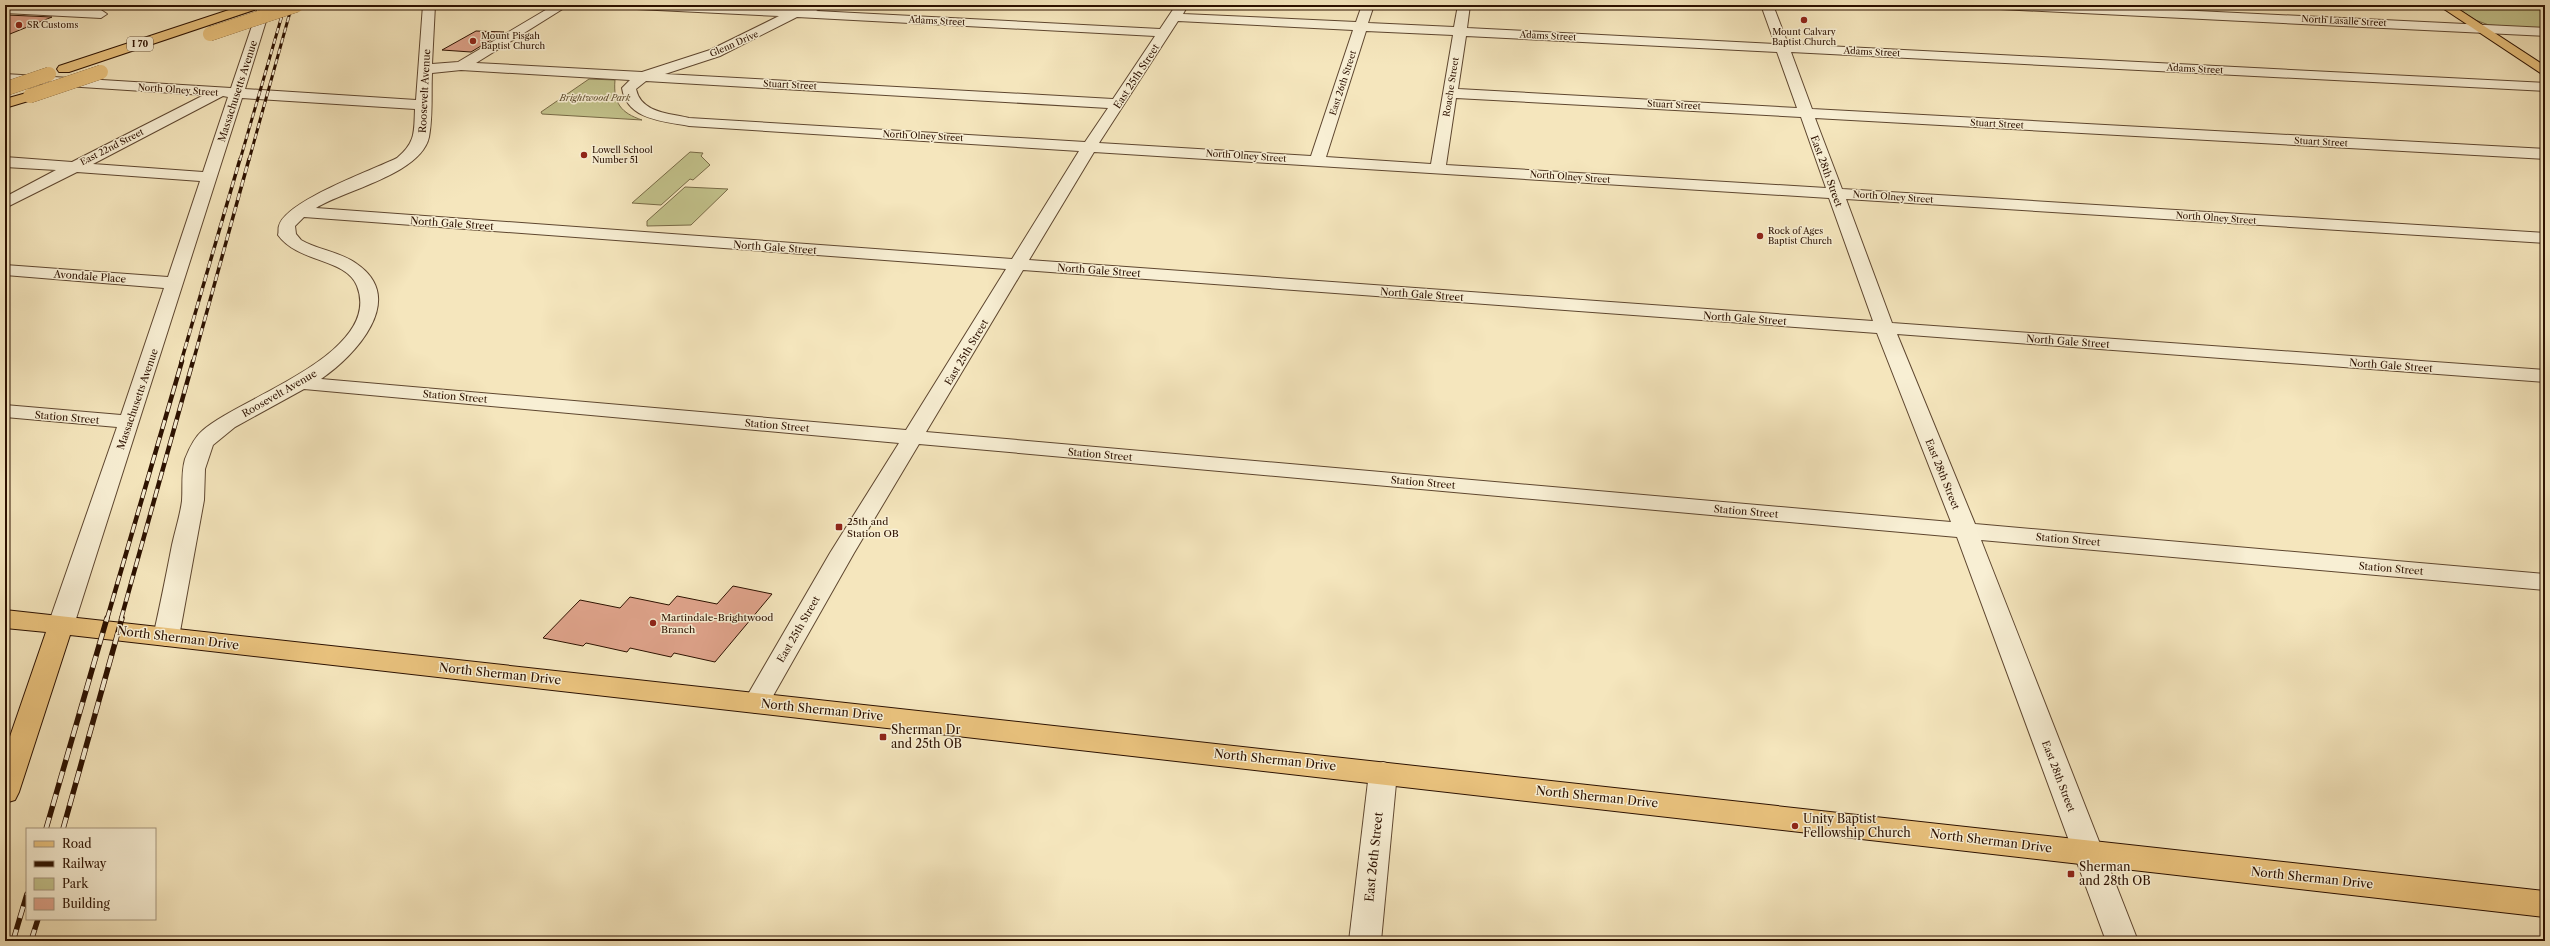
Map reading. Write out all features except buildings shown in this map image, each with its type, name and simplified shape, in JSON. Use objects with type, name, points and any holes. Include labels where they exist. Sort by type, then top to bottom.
[{"type":"main road","name":"I 70","points":[[5,89],[256,5]]},
{"type":"main road","points":[[196,39],[296,5]]},
{"type":"main road","points":[[2444,5],[2545,72]]},
{"type":"main road","points":[[5,104],[115,67]]},
{"type":"main road","name":"North Sherman Drive","points":[[5,619],[1383,772],[2545,904]]},
{"type":"main road","name":"Massachusetts Avenue","points":[[5,792],[61,626]]},
{"type":"street","name":"Massachusetts Avenue","points":[[61,626],[175,283],[208,177],[228,93],[265,5]]},
{"type":"street","name":"Roosevelt Avenue","points":[[166,637],[193,500],[191,488],[198,454],[207,438],[233,419],[301,383],[338,355],[362,327],[369,304],[366,287],[356,271],[338,260],[291,242],[286,235],[287,225],[298,212],[318,198],[393,168],[410,157],[421,141],[429,5]]},
{"type":"street","points":[[461,66],[563,5]]},
{"type":"street","name":"Adams Street","points":[[637,5],[795,13],[1174,18],[1361,26],[2545,87]]},
{"type":"street","name":"Glenn Drive","points":[[644,76],[725,49],[795,13],[821,5]]},
{"type":"street","name":"East 26th Street","points":[[1317,161],[1368,5]]},
{"type":"street","name":"Roache Street","points":[[1438,168],[1464,5]]},
{"type":"street","name":"East 28th Street","points":[[1767,5],[1834,193],[1885,328],[1966,530],[2122,941]]},
{"type":"street","name":"North Lasalle Street","points":[[2000,5],[2545,32]]},
{"type":"street","points":[[5,9],[101,14]]},
{"type":"street","name":"East 25th Street","points":[[756,703],[842,553],[1090,146],[1174,18]]},
{"type":"street","name":"Stuart Street","points":[[425,69],[461,66],[1118,104]]},
{"type":"street","name":"North Olney Street","points":[[644,76],[629,88],[634,104],[647,113],[676,120],[2545,238]]},
{"type":"street","name":"North Olney Street","points":[[5,78],[423,105]]},
{"type":"street","name":"East 22nd Street","points":[[5,203],[74,167],[228,93]]},
{"type":"street","name":"Stuart Street","points":[[1450,93],[2545,154]]},
{"type":"street","points":[[5,162],[208,177]]},
{"type":"street","name":"North Gale Street","points":[[298,212],[2545,376]]},
{"type":"street","name":"Avondale Place","points":[[5,270],[175,283]]},
{"type":"street","name":"Station Street","points":[[301,383],[2545,582]]},
{"type":"street","name":"Station Street","points":[[5,411],[129,422]]},
{"type":"street","name":"East 26th Street","points":[[1365,941],[1383,772]]},
{"type":"green space","points":[[2453,5],[2545,5],[2545,29],[2489,25],[2475,20]]},
{"type":"green space","name":"Brightwood Park","points":[[589,79],[615,80],[615,95],[620,106],[629,114],[642,120],[542,114],[541,112]]},
{"type":"green space","points":[[690,152],[703,153],[701,156],[710,165],[693,180],[690,179],[661,205],[632,203]]},
{"type":"green space","points":[[685,187],[728,189],[691,225],[647,226],[647,221]]},
{"type":"railway","points":[[240,160],[285,5]]},
{"type":"railway","points":[[249,160],[292,5]]},
{"type":"railway","points":[[181,362],[240,159]]},
{"type":"railway","points":[[193,362],[249,159]]},
{"type":"railway","points":[[107,619],[182,361]]},
{"type":"railway","points":[[121,619],[193,361]]},
{"type":"railway","points":[[46,828],[107,618]]},
{"type":"railway","points":[[63,828],[122,618]]},
{"type":"railway","points":[[13,941],[26,897]]},
{"type":"railway","points":[[31,941],[38,920]]},
{"type":"place","name":"Mount Calvary Baptist Church","points":[[1804,20]]},
{"type":"place","name":"SR Customs","points":[[19,25]]},
{"type":"place","name":"Mount Pisgah Baptist Church","points":[[473,41]]},
{"type":"place","name":"Lowell School Number 51","points":[[584,155]]},
{"type":"place","name":"Rock of Ages Baptist Church","points":[[1760,236]]},
{"type":"place","name":"25th and Station OB","points":[[839,527]]},
{"type":"place","name":"Martindale-Brightwood Branch","points":[[653,623]]},
{"type":"place","name":"Sherman Dr and 25th OB","points":[[883,737]]},
{"type":"place","name":"Unity Baptist Fellowship Church","points":[[1795,826]]},
{"type":"place","name":"Sherman and 28th OB","points":[[2071,874]]}]
